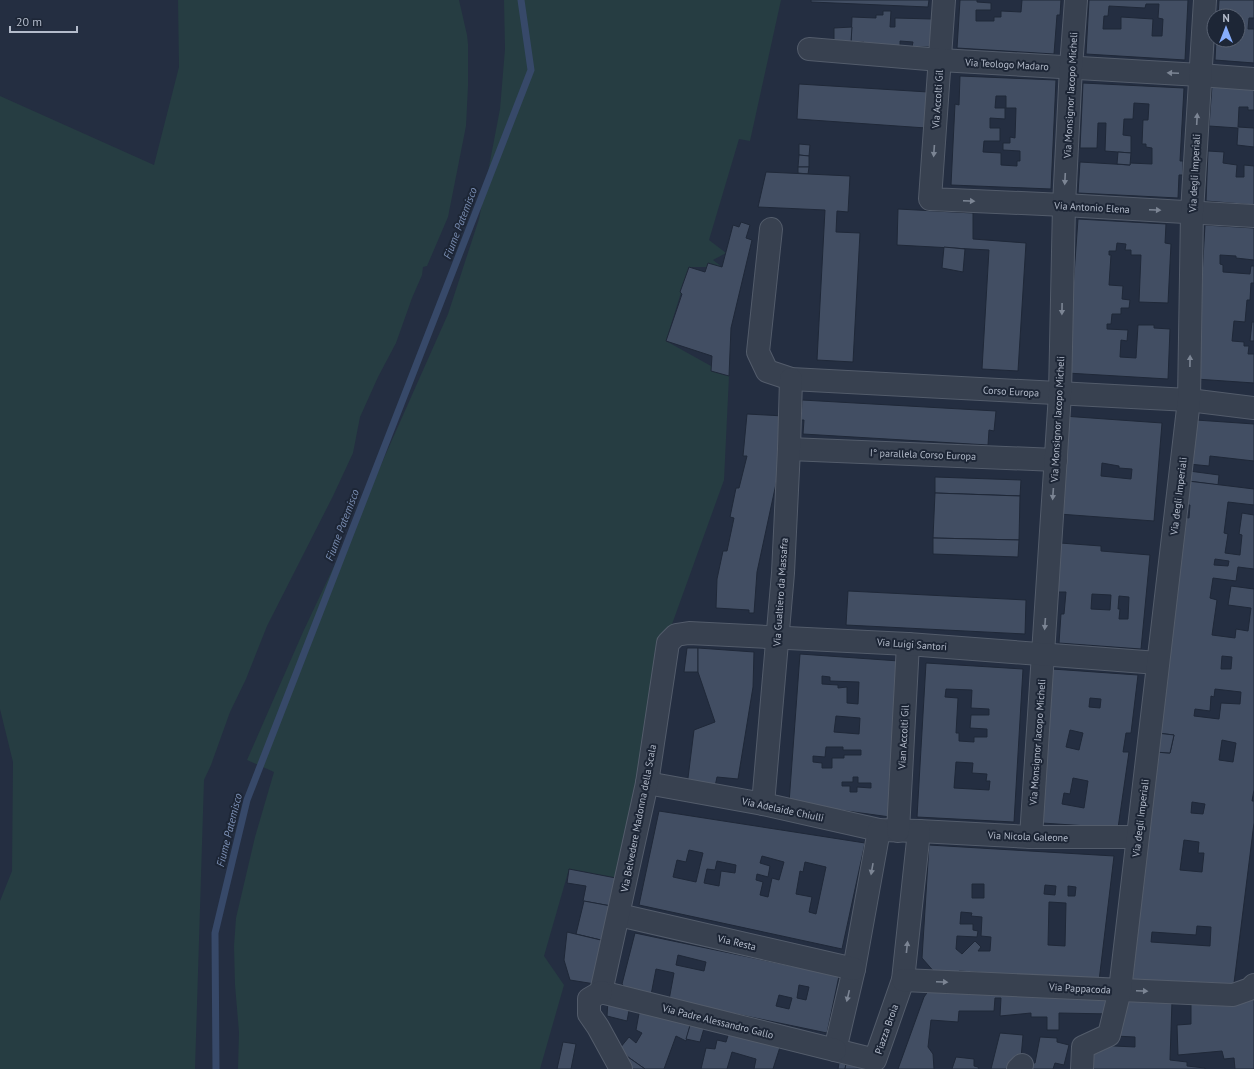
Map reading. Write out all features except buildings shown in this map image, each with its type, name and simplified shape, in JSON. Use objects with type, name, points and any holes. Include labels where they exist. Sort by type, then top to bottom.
[{"type":"street","name":"Via Accolti Gil","points":[[930,199],[944,0]]},
{"type":"street","name":"Via Monsignor Iacopo Micheli","points":[[1032,837],[1060,394],[1064,205],[1076,0]]},
{"type":"street","name":"Via degli Imperiali","points":[[1082,1069],[1083,1047],[1109,1035],[1120,990],[1189,400],[1192,212],[1205,0]]},
{"type":"street","name":"Via Teologo Madaro","points":[[809,50],[940,60],[1200,74],[1254,79]]},
{"type":"street","name":"Via Antonio Elena","points":[[930,199],[1254,216]]},
{"type":"street","name":"Corso Europa","points":[[771,229],[758,352],[767,371],[792,379],[1189,400],[1254,408]]},
{"type":"street","name":"Via Gualtiero da Massafra","points":[[763,804],[783,573],[790,449],[792,379]]},
{"type":"street","name":"I° parallela Corso Europa","points":[[790,449],[1056,460]]},
{"type":"street","name":"Via Luigi Santori","points":[[668,643],[676,635],[689,633],[777,636],[908,644],[1158,663]]},
{"type":"street","name":"Via Belvedere Madonna della Scala","points":[[601,992],[647,783],[668,643]]},
{"type":"street","name":"Vian Accolti Gil","points":[[898,831],[908,644]]},
{"type":"street","name":"Via Adelaide Chiulli","points":[[647,783],[898,831]]},
{"type":"street","name":"Via Nicola Galeone","points":[[898,831],[1032,837],[1137,837]]},
{"type":"street","points":[[835,1050],[854,968],[898,831]]},
{"type":"street","name":"Piazza Broia","points":[[835,1050],[879,1066],[903,980],[898,831]]},
{"type":"street","name":"Via Resta","points":[[619,915],[854,968]]},
{"type":"street","name":"Via Pappacoda","points":[[903,980],[1233,995],[1254,986]]},
{"type":"street","points":[[601,992],[589,999],[589,1014],[598,1027],[621,1069]]},
{"type":"street","name":"Via Padre Alessandro Gallo","points":[[601,992],[835,1050]]},
{"type":"green space","points":[[178,0],[459,0],[468,44],[466,126],[448,217],[427,266],[423,267],[422,275],[396,343],[378,377],[360,417],[353,453],[333,496],[267,626],[246,679],[230,712],[204,780],[195,1069],[0,1069],[0,901],[12,871],[13,762],[0,709],[0,96],[154,165],[179,67]]},
{"type":"green space","points":[[504,0],[781,0],[750,141],[739,139],[709,240],[726,253],[713,260],[722,267],[689,267],[666,341],[729,376],[724,480],[662,652],[616,878],[569,869],[544,956],[564,985],[540,1069],[238,1069],[239,1032],[235,985],[234,946],[236,918],[255,837],[274,772],[247,760],[303,632],[368,494],[448,314],[479,219],[500,109],[505,49]]},
{"type":"waterway","name":"Fiume Patemisco","points":[[216,1069],[215,933],[247,800],[531,70],[521,0]]}]
